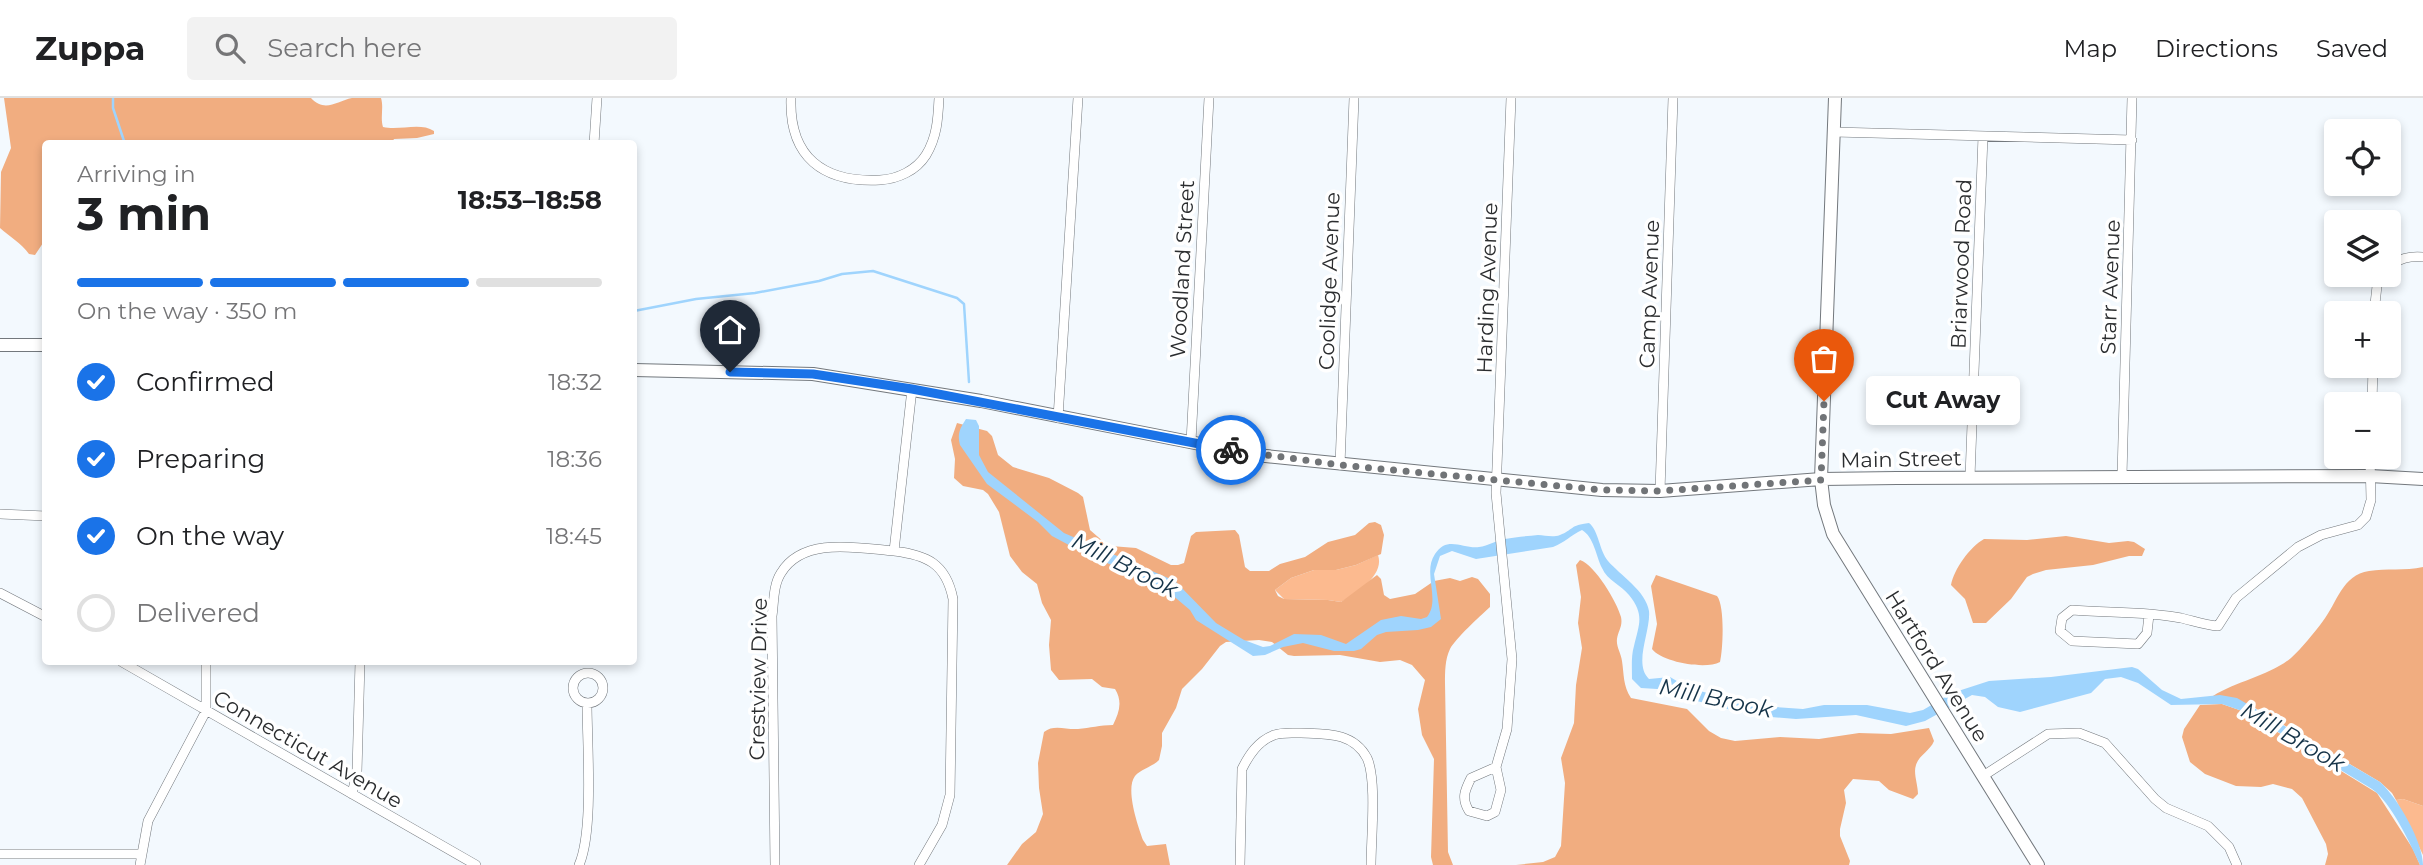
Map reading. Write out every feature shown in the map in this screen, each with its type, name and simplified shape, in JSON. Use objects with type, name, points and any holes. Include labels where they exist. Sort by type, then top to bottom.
[{"type":"main road","name":"Hartford Avenue","points":[[1835,98],[1821,480],[1824,505],[1833,534],[2038,865]]},
{"type":"main road","points":[[0,345],[42,345]]},
{"type":"main road","name":"Main Street","points":[[637,370],[813,374],[912,389],[1256,455],[1602,490],[1660,491],[1821,480],[1970,477],[2423,479]]},
{"type":"street","points":[[594,140],[597,98]]},
{"type":"street","points":[[791,98],[794,134],[804,152],[826,172],[845,179],[894,179],[912,169],[924,158],[938,125],[939,98]]},
{"type":"street","points":[[1059,418],[1078,98]]},
{"type":"street","name":"Woodland Street","points":[[1191,442],[1209,98]]},
{"type":"street","name":"Coolidge Avenue","points":[[1340,465],[1354,98]]},
{"type":"street","name":"Harding Avenue","points":[[1496,766],[1507,729],[1512,659],[1499,536],[1497,480],[1511,98]]},
{"type":"street","name":"Camp Avenue","points":[[1660,491],[1673,98]]},
{"type":"street","name":"Starr Avenue","points":[[2122,476],[2132,98]]},
{"type":"street","points":[[1834,132],[2132,140]]},
{"type":"street","name":"Briarwood Road","points":[[1970,477],[1983,136]]},
{"type":"street","points":[[2401,259],[2410,256],[2423,257]]},
{"type":"street","points":[[894,551],[912,389]]},
{"type":"street","points":[[2149,615],[2147,633],[2138,644],[2072,641],[2060,631],[2062,618],[2072,610],[2149,615],[2181,618],[2218,626],[2236,598],[2298,547],[2321,535],[2358,525],[2366,517],[2371,500],[2370,469]]},
{"type":"street","points":[[0,514],[42,516]]},
{"type":"street","name":"Crestview Drive","points":[[775,865],[772,616],[775,593],[781,573],[795,559],[832,545],[920,555],[935,564],[950,586],[953,599],[950,795],[942,825],[919,865]]},
{"type":"street","points":[[0,593],[42,615]]},
{"type":"street","name":"Connecticut Avenue","points":[[127,665],[476,865]]},
{"type":"street","points":[[140,865],[148,821],[206,711],[206,665]]},
{"type":"street","points":[[352,793],[358,772],[359,665]]},
{"type":"street","points":[[579,865],[585,845],[587,822],[587,703]]},
{"type":"street","points":[[1240,865],[1242,769],[1249,755],[1260,743],[1275,734],[1293,733],[1333,734],[1345,738],[1357,746],[1367,759],[1372,794],[1371,865]]},
{"type":"street","points":[[1983,776],[2048,734],[2079,733],[2105,743],[2166,808],[2208,827],[2229,847],[2237,865]]},
{"type":"street","points":[[1496,766],[1501,790],[1500,802],[1495,812],[1487,816],[1469,811],[1464,803],[1464,792],[1471,778],[1496,766]]},
{"type":"street","points":[[0,854],[140,854]]},
{"type":"shaded area","points":[[4,98],[311,98],[321,105],[331,105],[352,98],[381,98],[383,127],[422,127],[434,131],[434,134],[417,138],[393,140],[42,140],[42,244],[35,255],[29,254],[0,228],[1,172],[11,148]]},
{"type":"shaded area","points":[[957,423],[987,431],[992,436],[998,455],[1013,467],[1049,478],[1083,497],[1090,530],[1105,543],[1136,548],[1171,565],[1184,563],[1191,536],[1196,532],[1235,530],[1239,535],[1245,567],[1250,571],[1269,571],[1280,564],[1305,557],[1328,542],[1355,535],[1369,523],[1381,525],[1384,535],[1381,554],[1356,565],[1336,570],[1314,570],[1291,578],[1275,590],[1278,596],[1284,599],[1341,602],[1377,575],[1381,579],[1384,595],[1390,599],[1415,594],[1434,581],[1450,578],[1460,581],[1472,577],[1478,579],[1490,594],[1490,607],[1453,644],[1446,666],[1448,852],[1453,865],[1433,865],[1431,857],[1434,759],[1422,735],[1418,709],[1425,680],[1412,665],[1400,660],[1380,662],[1340,655],[1294,656],[1288,655],[1272,642],[1259,640],[1226,642],[1220,646],[1182,689],[1176,708],[1162,733],[1159,760],[1137,774],[1132,782],[1133,808],[1143,840],[1147,846],[1166,844],[1170,865],[1007,865],[1022,844],[1036,832],[1043,814],[1038,763],[1044,732],[1056,728],[1078,729],[1113,725],[1119,703],[1115,689],[1102,687],[1092,679],[1059,680],[1051,670],[1051,620],[1042,603],[1037,584],[1022,572],[1010,556],[999,512],[988,494],[983,490],[963,486],[954,478],[955,459],[951,440]]},
{"type":"shaded area","points":[[2066,536],[2109,543],[2128,541],[2145,549],[2142,556],[2129,556],[2093,565],[2033,574],[2027,577],[2011,599],[1986,623],[1973,623],[1965,599],[1951,585],[1959,566],[1973,547],[1984,539],[2027,540]]},
{"type":"shaded area","points":[[1378,555],[1379,562],[1373,577],[1341,602],[1284,599],[1275,590],[1291,578],[1314,570],[1336,570]]},
{"type":"shaded area","points":[[1580,560],[1599,576],[1619,610],[1621,623],[1617,645],[1625,684],[1631,698],[1687,709],[1709,731],[1721,738],[1735,741],[1780,737],[1819,739],[1859,733],[1891,734],[1929,728],[1934,741],[1916,765],[1918,794],[1913,799],[1889,790],[1879,781],[1853,779],[1844,790],[1846,803],[1840,829],[1849,865],[1516,865],[1543,862],[1555,857],[1561,846],[1565,783],[1561,758],[1574,723],[1582,648],[1578,623],[1581,597],[1576,565]]},
{"type":"shaded area","points":[[2423,567],[2423,806],[2403,799],[2396,800],[2380,782],[2250,705],[2213,696],[2291,658],[2319,626],[2352,578],[2369,571]]},
{"type":"shaded area","points":[[1656,575],[1717,596],[1722,618],[1720,662],[1704,665],[1684,663],[1665,658],[1652,649],[1657,624],[1651,586]]},
{"type":"shaded area","points":[[2222,704],[2245,712],[2377,793],[2413,849],[2420,865],[2325,865],[2328,854],[2326,844],[2302,798],[2292,789],[2273,784],[2261,787],[2236,786],[2205,774],[2190,762],[2182,737],[2184,729],[2200,705]]},
{"type":"shaded area","points":[[2403,799],[2423,806],[2423,855],[2396,800]]},
{"type":"water","points":[[966,419],[976,420],[979,426],[979,455],[988,472],[1064,533],[1175,581],[1216,623],[1244,640],[1263,647],[1294,634],[1321,635],[1346,644],[1381,620],[1401,616],[1421,619],[1427,617],[1432,602],[1431,561],[1445,545],[1479,547],[1513,538],[1557,536],[1575,526],[1589,523],[1608,561],[1638,590],[1647,604],[1649,619],[1642,656],[1644,673],[1649,679],[1670,677],[1687,687],[1724,698],[1776,707],[1803,709],[1824,705],[1867,705],[1910,713],[1923,710],[1952,693],[1989,681],[2132,667],[2162,690],[2181,699],[2220,695],[2237,698],[2380,782],[2408,821],[2419,845],[2423,865],[2420,865],[2393,813],[2372,789],[2245,712],[2222,704],[2171,705],[2138,683],[2121,677],[2105,679],[2091,693],[2020,712],[1998,707],[1985,697],[1972,695],[1925,721],[1906,726],[1856,715],[1796,719],[1771,717],[1697,701],[1673,690],[1641,688],[1632,679],[1632,654],[1639,625],[1637,608],[1629,595],[1604,572],[1592,542],[1582,530],[1553,547],[1476,559],[1452,551],[1440,556],[1434,574],[1441,619],[1431,627],[1386,632],[1354,651],[1334,651],[1303,643],[1253,656],[1196,620],[1190,610],[1164,588],[1052,536],[1038,522],[987,484],[960,445],[960,431]]},
{"type":"waterway","name":"Mill Brook","points":[[113,98],[113,108],[124,140]]},
{"type":"waterway","name":"Mill Brook","points":[[637,310],[696,299],[755,293],[842,274],[873,271],[957,298],[964,304],[969,382]]},
{"type":"way so far","points":[[1231,450],[1340,465],[1602,490],[1660,491],[1821,480],[1824,401]]},
{"type":"place","name":"Cut Away","points":[[1824,401]]},
{"type":"route","points":[[730,372],[813,374],[912,389],[1231,450]]}]
